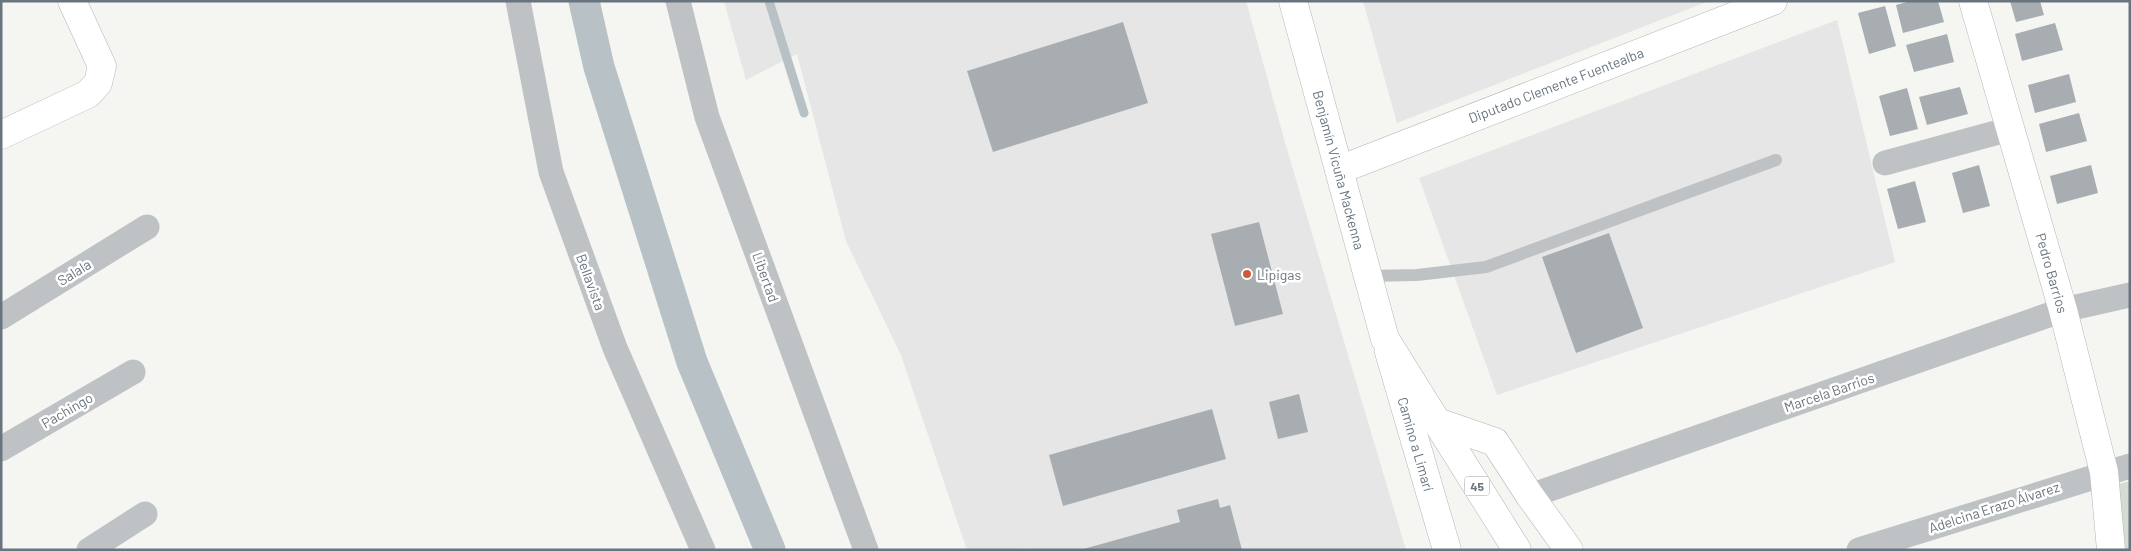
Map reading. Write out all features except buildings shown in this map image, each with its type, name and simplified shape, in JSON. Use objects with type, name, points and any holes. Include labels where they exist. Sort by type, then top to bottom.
[{"type":"street","points":[[1,135],[88,94],[98,83],[102,66],[72,1]]},
{"type":"street","name":"Bellavista","points":[[518,1],[551,172],[615,348],[703,550]]},
{"type":"street","name":"Libertad","points":[[678,1],[707,117],[866,550]]},
{"type":"street","name":"Benjamín Vicuña Mackenna","points":[[1293,1],[1385,339]]},
{"type":"street","name":"Diputado Clemente Fuentealba","points":[[1339,170],[1772,1]]},
{"type":"street","name":"Pedro Barrios","points":[[1973,1],[2063,310],[2117,469],[2111,550]]},
{"type":"street","points":[[1885,163],[2010,128]]},
{"type":"street","name":"Salala","points":[[1,317],[146,227]]},
{"type":"street","name":"Marcela Barrios","points":[[1530,496],[2063,310],[2130,295]]},
{"type":"street","name":"45","points":[[1385,339],[1517,550]]},
{"type":"street","name":"Camino a Limarí","points":[[1385,339],[1447,550]]},
{"type":"street","name":"Pachingo","points":[[1,449],[133,372]]},
{"type":"street","points":[[1437,422],[1495,442],[1530,496],[1569,550]]},
{"type":"street","name":"Adelcina Erazo Álvarez","points":[[1859,550],[2117,469]]},
{"type":"street","points":[[89,550],[145,514]]},
{"type":"lane","points":[[1367,276],[1416,275],[1486,267],[1776,160]]},
{"type":"shaded area","points":[[724,1],[1246,1],[1286,146],[1406,550],[1027,550],[1026,548],[1018,550],[967,550],[901,355],[846,241],[797,54],[746,80]]},
{"type":"shaded area","points":[[1363,1],[1709,1],[1397,123]]},
{"type":"shaded area","points":[[1837,20],[1895,262],[1497,395],[1419,178]]},
{"type":"shaded area","points":[[2130,481],[2130,550],[2125,550],[2119,484]]},
{"type":"waterway","points":[[584,1],[599,67],[692,362],[770,550]]},
{"type":"waterway","points":[[769,1],[804,113]]},
{"type":"place","name":"Lipigas","points":[[1247,274]]}]
